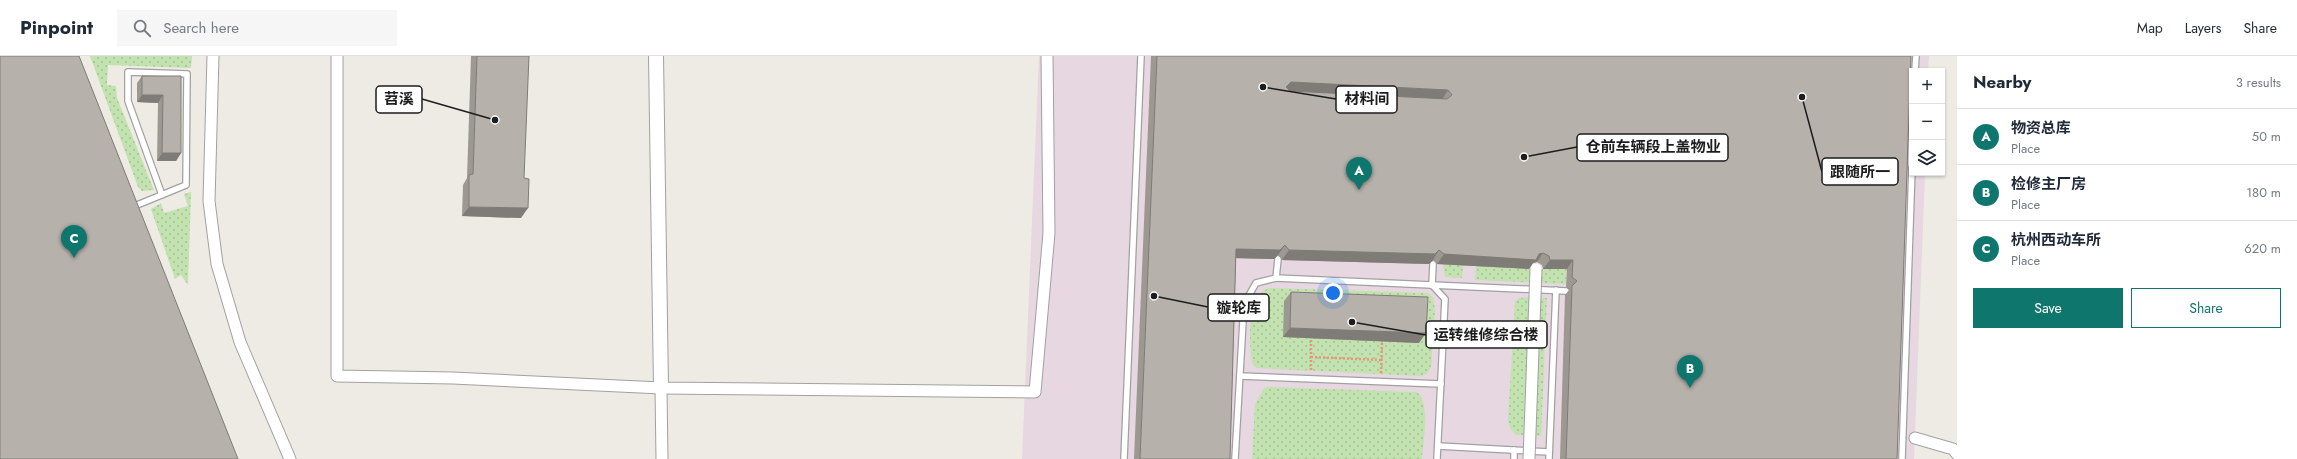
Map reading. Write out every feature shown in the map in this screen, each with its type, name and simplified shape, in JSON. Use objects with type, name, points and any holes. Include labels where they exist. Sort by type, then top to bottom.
[{"type":"street","points":[[213,56],[209,201],[218,264],[240,342],[290,459]]},
{"type":"street","points":[[337,56],[337,376],[453,378],[661,388],[1035,392],[1049,233],[1047,56]]},
{"type":"street","points":[[656,56],[662,459]]},
{"type":"street","points":[[1529,459],[1536,269]]},
{"type":"street","points":[[1915,438],[1953,449],[1957,454]]},
{"type":"lane","points":[[1124,459],[1141,56]]},
{"type":"lane","points":[[1915,68],[1916,56]]},
{"type":"lane","points":[[137,204],[162,195],[186,185],[187,74],[128,72],[128,101],[162,195]]},
{"type":"lane","points":[[1902,459],[1912,176]]},
{"type":"lane","points":[[134,197],[140,212]]},
{"type":"lane","points":[[1276,278],[1278,260]]},
{"type":"lane","points":[[1433,264],[1432,285],[1445,300],[1437,459]]},
{"type":"lane","points":[[1235,459],[1244,304],[1256,283],[1276,278],[1566,291]]},
{"type":"lane","points":[[1549,459],[1556,290]]},
{"type":"lane","points":[[1240,376],[1441,384]]},
{"type":"lane","points":[[1438,446],[1549,452]]},
{"type":"lane","points":[[1514,450],[1514,459]]},
{"type":"path","points":[[1310,379],[1311,339]]},
{"type":"path","points":[[1381,382],[1382,341]]},
{"type":"path","points":[[1311,357],[1381,360]]},
{"type":"shaded area","points":[[1039,56],[1929,56],[1928,68],[1909,68],[1909,176],[1925,176],[1914,459],[1022,459]]},
{"type":"green space","points":[[90,56],[192,56],[191,68],[108,65],[107,85],[116,86],[117,98],[154,190],[142,191],[138,187]]},
{"type":"green space","points":[[191,192],[188,285],[181,275],[175,279],[151,209],[161,203],[164,213],[188,206],[184,194]]},
{"type":"green space","points":[[1443,264],[1463,265],[1462,278],[1445,277]]},
{"type":"green space","points":[[1476,266],[1567,269],[1566,284],[1475,280]]},
{"type":"green space","points":[[1269,288],[1427,293],[1433,297],[1435,310],[1431,367],[1427,374],[1420,376],[1257,368],[1252,363],[1250,344],[1251,321],[1256,300]]},
{"type":"green space","points":[[1519,298],[1547,298],[1541,436],[1516,435],[1510,428],[1508,421],[1515,302]]},
{"type":"green space","points":[[1264,388],[1417,392],[1424,405],[1425,414],[1425,433],[1422,459],[1252,459],[1255,404]]},
{"type":"building","points":[[0,56],[79,56],[238,459],[0,459]]},
{"type":"building","points":[[477,56],[529,56],[524,178],[529,179],[528,208],[469,207],[469,175],[473,174]]},
{"type":"building","points":[[1157,56],[1911,56],[1911,68],[1909,68],[1909,114],[1897,459],[1566,459],[1572,286],[1577,281],[1572,277],[1573,260],[1550,260],[1549,256],[1543,253],[1539,254],[1536,260],[1444,254],[1439,250],[1435,254],[1289,250],[1285,245],[1280,250],[1236,249],[1230,459],[1140,459]],"holes":[[[1291,82],[1448,90],[1452,95],[1447,99],[1290,91],[1286,87]]]},
{"type":"building","points":[[142,76],[181,76],[181,153],[162,153],[163,95],[142,95]]},
{"type":"building","points":[[1291,292],[1428,297],[1426,333],[1290,328]]},
{"type":"place","name":"材料间","points":[[1263,87]]},
{"type":"place","name":"跟随所一","points":[[1802,97]]},
{"type":"place","name":"苕溪","points":[[495,120]]},
{"type":"place","name":"仓前车辆段上盖物业","points":[[1524,157]]},
{"type":"place","name":"物资总库","points":[[1359,190]]},
{"type":"place","name":"杭州西动车所","points":[[74,258]]},
{"type":"place","name":"镟轮库","points":[[1154,296]]},
{"type":"place","name":"运转维修综合楼","points":[[1352,322]]},
{"type":"place","name":"检修主厂房","points":[[1690,388]]}]
